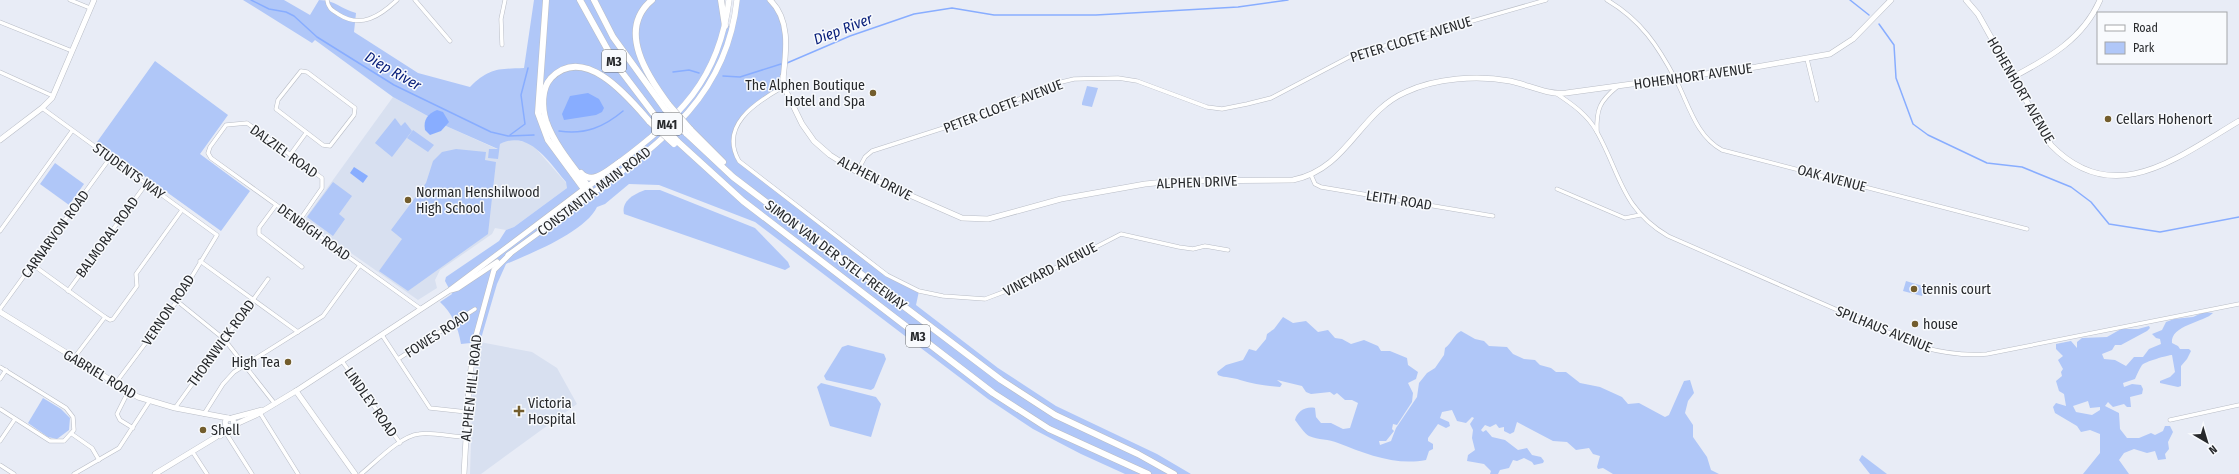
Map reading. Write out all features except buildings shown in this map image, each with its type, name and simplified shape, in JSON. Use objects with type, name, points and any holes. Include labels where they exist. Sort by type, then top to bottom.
[{"type":"highway","points":[[546,0],[538,113],[548,140],[591,194]]},
{"type":"highway","name":"M3","points":[[580,0],[616,63],[675,143]]},
{"type":"highway","name":"M3","points":[[594,0],[621,49],[667,106]]},
{"type":"highway","points":[[652,0],[639,17],[637,29],[638,49],[645,71],[667,106]]},
{"type":"highway","points":[[721,0],[725,26]]},
{"type":"highway","points":[[586,188],[550,130],[543,102],[546,85],[554,76],[564,70],[580,68],[594,71],[606,77],[623,92],[650,122],[675,143]]},
{"type":"highway","name":"SIMON VAN DER STEL FREEWAY","points":[[667,106],[688,131],[756,194],[951,343],[1028,399],[1077,427],[1138,454],[1172,473]]},
{"type":"highway","name":"SIMON VAN DER STEL FREEWAY","points":[[675,143],[744,202],[943,356],[1020,412],[1049,429],[1148,474]]},
{"type":"highway","points":[[569,160],[584,176],[590,178],[596,177],[620,162]]},
{"type":"main road","name":"CONSTANTIA MAIN ROAD","points":[[586,188],[669,123],[690,99],[710,68],[718,50],[725,26],[729,0]]},
{"type":"main road","name":"CONSTANTIA MAIN ROAD","points":[[591,194],[674,129],[701,98],[723,58],[733,26],[737,0]]},
{"type":"street","points":[[70,0],[90,8]]},
{"type":"street","points":[[0,140],[42,108],[53,96],[94,0]]},
{"type":"street","points":[[328,0],[332,10],[346,18],[358,21],[375,17],[397,0]]},
{"type":"street","points":[[415,0],[450,41]]},
{"type":"street","points":[[502,45],[500,19],[506,0]]},
{"type":"street","points":[[770,0],[778,10],[784,27],[786,51],[782,89]]},
{"type":"street","name":"PETER CLOETE AVENUE","points":[[857,172],[865,157],[872,151],[981,116],[1053,84],[1074,79],[1118,78],[1151,85],[1207,107],[1228,107],[1271,98],[1353,55],[1546,0]]},
{"type":"street","points":[[1607,0],[1631,16],[1643,28],[1675,79]]},
{"type":"street","name":"HOHENHORT AVENUE","points":[[1617,86],[1675,79],[1807,59],[1830,54],[1845,46],[1891,0]]},
{"type":"street","name":"HOHENHORT AVENUE","points":[[1966,0],[1978,14],[2051,145],[2061,156],[2085,171],[2121,175],[2148,171],[2162,166],[2239,121]]},
{"type":"street","points":[[2013,77],[2044,61],[2074,39],[2085,27],[2100,0]]},
{"type":"street","points":[[0,22],[72,51]]},
{"type":"street","points":[[1807,59],[1817,100]]},
{"type":"street","points":[[301,71],[307,72],[352,105],[355,111],[330,146],[323,145],[306,133],[277,112],[275,106],[289,84],[301,71]]},
{"type":"street","points":[[0,72],[53,96]]},
{"type":"street","name":"ALPHEN DRIVE","points":[[782,89],[788,97],[802,124],[814,141],[838,161],[857,172],[953,216],[977,220],[996,218],[1061,199],[1139,185],[1175,181],[1293,180],[1311,175],[1328,166],[1339,156],[1384,105],[1399,95],[1415,88],[1443,81],[1489,79],[1512,82],[1557,94],[1617,86]]},
{"type":"street","name":"OAK AVENUE","points":[[1675,79],[1700,131],[1710,143],[1722,150],[2027,229]]},
{"type":"street","name":"SPILHAUS AVENUE","points":[[1597,132],[1598,108],[1602,101],[1617,86]]},
{"type":"street","name":"VINEYARD AVENUE","points":[[782,89],[747,111],[737,124],[733,143],[739,161],[887,275],[910,288],[943,296],[985,299],[994,297],[1022,285],[1121,234],[1179,247],[1193,249],[1206,246],[1228,250]]},
{"type":"street","name":"SPILHAUS AVENUE","points":[[1557,94],[1581,111],[1597,132],[1621,186],[1632,206],[1651,226],[1668,236],[1922,347],[1942,353],[1964,355],[1987,354],[2239,304]]},
{"type":"street","name":"STUDENTS WAY","points":[[42,108],[216,234]]},
{"type":"street","name":"DALZIEL ROAD","points":[[208,153],[210,147],[224,127],[237,123],[246,123],[320,176],[323,181],[322,188],[299,221]]},
{"type":"street","points":[[0,231],[72,130]]},
{"type":"street","points":[[290,155],[306,133]]},
{"type":"street","name":"DENBIGH ROAD","points":[[208,153],[211,158],[421,310]]},
{"type":"street","name":"CARNARVON ROAD","points":[[0,311],[110,158]]},
{"type":"street","name":"LEITH ROAD","points":[[1311,175],[1315,184],[1321,187],[1493,216]]},
{"type":"street","name":"BALMORAL ROAD","points":[[68,291],[146,184]]},
{"type":"street","name":"CONSTANTIA MAIN ROAD","points":[[229,423],[266,410],[421,310],[586,188]]},
{"type":"street","points":[[1557,189],[1625,218],[1640,215]]},
{"type":"street","name":"CONSTANTIA MAIN ROAD","points":[[450,290],[458,288],[510,254],[591,194]]},
{"type":"street","points":[[276,205],[259,228],[259,234],[302,267]]},
{"type":"street","points":[[33,265],[105,317],[110,320],[113,319],[137,286],[136,274],[182,210]]},
{"type":"street","name":"VERNON ROAD","points":[[115,384],[177,301],[200,261],[217,238],[216,234]]},
{"type":"street","points":[[489,268],[501,252]]},
{"type":"street","name":"ALPHEN HILL ROAD","points":[[464,474],[465,438],[474,343],[490,279],[495,267],[510,254]]},
{"type":"street","points":[[200,261],[298,332]]},
{"type":"street","points":[[206,414],[223,384],[234,372],[326,314],[360,265]]},
{"type":"street","name":"ALPHEN HILL ROAD","points":[[489,268],[490,279]]},
{"type":"street","name":"THORNWICK ROAD","points":[[175,408],[268,279]]},
{"type":"street","points":[[177,301],[224,339],[275,404]]},
{"type":"street","name":"FOWES ROAD","points":[[398,359],[475,309]]},
{"type":"street","name":"GABRIEL ROAD","points":[[0,311],[128,392],[149,402],[206,414],[229,423]]},
{"type":"street","points":[[74,358],[105,317]]},
{"type":"street","points":[[382,335],[430,408],[467,412]]},
{"type":"street","name":"LINDLEY ROAD","points":[[342,361],[400,442]]},
{"type":"street","points":[[0,367],[66,408],[73,417],[75,424],[72,434],[64,441],[50,441],[0,409]]},
{"type":"street","points":[[0,379],[6,370]]},
{"type":"street","points":[[128,392],[116,414],[120,420],[133,428]]},
{"type":"street","points":[[296,392],[355,474]]},
{"type":"street","points":[[74,474],[119,448],[149,402]]},
{"type":"street","points":[[2170,420],[2239,405]]},
{"type":"street","name":"CONSTANTIA MAIN ROAD","points":[[229,423],[266,410]]},
{"type":"street","points":[[260,413],[298,474]]},
{"type":"street","points":[[0,441],[15,419]]},
{"type":"street","name":"M41","points":[[155,474],[226,432],[229,423]]},
{"type":"street","name":"M41","points":[[208,442],[220,433],[229,423]]},
{"type":"street","points":[[226,432],[252,474]]},
{"type":"street","points":[[361,474],[400,442],[412,435],[423,433],[465,438]]},
{"type":"street","points":[[72,434],[92,448],[99,460]]},
{"type":"street","points":[[192,451],[207,474]]},
{"type":"street","points":[[0,465],[14,474]]},
{"type":"shaded area","name":"Norman Henshilwood High School","points":[[393,97],[446,126],[499,150],[500,144],[510,139],[531,143],[567,184],[567,188],[514,227],[506,230],[495,228],[492,234],[440,270],[435,280],[437,288],[418,300],[304,220]]},
{"type":"shaded area","name":"Victoria Hospital","points":[[480,342],[532,352],[557,368],[577,404],[481,474],[470,474],[473,382]]},
{"type":"green space","points":[[243,0],[284,0],[310,15],[319,0],[329,1],[356,13],[354,32],[418,73],[470,87],[483,76],[494,71],[500,69],[524,68],[534,0],[721,0],[725,26],[733,26],[737,0],[770,0],[785,27],[782,87],[740,119],[733,143],[739,161],[887,275],[919,291],[916,305],[998,368],[1056,406],[1157,454],[1191,474],[1125,474],[1081,454],[1033,429],[988,399],[755,222],[659,185],[629,184],[605,204],[597,207],[591,216],[570,233],[543,248],[506,264],[497,284],[480,342],[461,344],[454,320],[440,302],[452,294],[445,281],[446,277],[499,241],[506,230],[514,227],[567,188],[566,182],[538,150],[529,144],[520,141],[510,141],[500,144],[498,159],[488,158],[489,149],[498,149],[446,126],[393,97],[315,40],[312,43]]},
{"type":"green space","points":[[155,61],[228,115],[200,154],[250,191],[221,231],[97,142]]},
{"type":"green space","points":[[1087,86],[1098,88],[1092,107],[1082,105]]},
{"type":"green space","points":[[395,118],[401,126],[405,122],[412,131],[392,157],[375,143]]},
{"type":"green space","points":[[413,130],[434,145],[428,152],[407,138]]},
{"type":"green space","points":[[456,149],[486,152],[485,160],[496,162],[488,234],[408,291],[379,271],[402,239],[391,230],[426,183],[433,161],[442,152]]},
{"type":"green space","points":[[55,163],[84,184],[69,205],[40,184]]},
{"type":"green space","points":[[333,182],[352,196],[339,214],[345,219],[333,236],[307,217]]},
{"type":"green space","points":[[645,190],[660,190],[755,228],[788,262],[790,267],[785,270],[624,214],[624,205],[626,202],[633,196]]},
{"type":"green space","name":"tennis court","points":[[1906,281],[1926,287],[1922,296],[1903,291]]},
{"type":"green space","points":[[2204,312],[2213,313],[2182,328],[2176,332],[2173,337],[2172,343],[2180,349],[2189,349],[2191,351],[2181,366],[2181,386],[2178,387],[2160,383],[2160,381],[2170,377],[2175,372],[2172,355],[2166,356],[2142,365],[2135,379],[2123,383],[2124,387],[2132,384],[2141,385],[2143,389],[2142,394],[2130,397],[2131,407],[2127,407],[2124,404],[2113,407],[2108,402],[2105,406],[2119,413],[2120,429],[2127,438],[2139,438],[2151,433],[2155,435],[2163,431],[2165,426],[2170,426],[2173,432],[2168,442],[2169,449],[2165,454],[2166,459],[2158,460],[2155,451],[2147,453],[2134,449],[2124,453],[2119,460],[2129,474],[2083,474],[2100,453],[2100,434],[2090,430],[2081,432],[2077,426],[2055,413],[2053,407],[2056,403],[2066,406],[2064,394],[2059,391],[2056,381],[2062,376],[2061,372],[2063,369],[2058,360],[2063,356],[2056,349],[2056,344],[2071,341],[2077,348],[2077,342],[2082,338],[2107,337],[2121,329],[2138,329],[2149,326],[2150,328],[2147,331],[2121,345],[2115,345],[2112,350],[2102,354],[2104,359],[2115,360],[2126,366],[2134,357],[2143,357],[2149,349],[2161,344],[2160,339],[2156,338],[2152,334],[2162,330],[2166,322],[2174,319],[2193,317]],"holes":[[[2088,401],[2090,408],[2100,407],[2100,410],[2092,415],[2076,412],[2073,406]]]},
{"type":"green space","points":[[1283,317],[1293,323],[1306,321],[1318,332],[1328,330],[1335,338],[1342,339],[1351,344],[1364,340],[1378,346],[1381,351],[1390,351],[1407,358],[1408,365],[1418,372],[1416,379],[1408,383],[1413,393],[1412,402],[1397,425],[1393,424],[1392,429],[1394,431],[1386,441],[1379,441],[1380,445],[1391,441],[1396,428],[1417,397],[1419,383],[1427,373],[1435,368],[1444,355],[1445,348],[1461,331],[1475,339],[1484,341],[1489,346],[1507,347],[1513,354],[1524,359],[1535,360],[1540,365],[1551,368],[1556,372],[1566,372],[1580,383],[1600,387],[1622,397],[1628,404],[1639,403],[1665,417],[1669,415],[1684,381],[1690,380],[1694,393],[1688,401],[1685,413],[1693,425],[1693,437],[1707,457],[1711,470],[1719,474],[1613,474],[1603,468],[1598,469],[1597,467],[1600,456],[1593,454],[1589,448],[1576,450],[1567,442],[1553,441],[1517,422],[1514,432],[1510,434],[1504,431],[1504,427],[1499,428],[1496,424],[1490,427],[1485,425],[1481,430],[1483,432],[1486,430],[1492,437],[1505,440],[1518,450],[1527,448],[1532,455],[1541,457],[1544,461],[1543,463],[1534,465],[1532,462],[1524,458],[1517,461],[1513,460],[1509,468],[1500,470],[1498,474],[1490,474],[1491,471],[1484,464],[1467,461],[1468,455],[1475,450],[1472,438],[1473,430],[1470,424],[1474,418],[1472,417],[1466,423],[1457,421],[1452,410],[1442,412],[1440,418],[1449,422],[1450,426],[1446,428],[1438,424],[1428,438],[1428,441],[1433,444],[1433,449],[1429,451],[1426,460],[1404,461],[1381,458],[1335,442],[1309,436],[1295,420],[1302,410],[1315,408],[1316,417],[1321,423],[1331,423],[1343,429],[1350,428],[1358,403],[1352,400],[1345,400],[1337,393],[1334,395],[1330,392],[1311,394],[1306,392],[1302,386],[1277,380],[1282,384],[1280,387],[1260,385],[1235,378],[1223,377],[1218,375],[1217,372],[1226,365],[1243,360],[1249,349],[1256,351],[1266,339],[1267,334],[1274,329]]},
{"type":"green space","points":[[848,345],[884,354],[886,359],[874,388],[871,390],[826,380],[824,376],[842,347]]},
{"type":"green space","points":[[821,383],[876,397],[881,404],[871,437],[830,426],[817,387]]},
{"type":"green space","points":[[43,398],[61,409],[70,418],[69,430],[57,439],[48,437],[28,423]]},
{"type":"green space","points":[[1862,455],[1887,474],[1870,474],[1859,460]]},
{"type":"water","points":[[588,93],[599,99],[604,108],[602,112],[596,115],[564,120],[562,114],[570,96]]},
{"type":"water","points":[[437,110],[443,112],[449,122],[441,131],[430,135],[425,130],[425,123],[427,117]]},
{"type":"water","points":[[354,167],[368,176],[363,183],[350,173]]},
{"type":"waterway","name":"Diep River","points":[[251,0],[269,9],[286,12],[294,16],[317,37],[394,85],[491,132],[508,136],[534,135]]},
{"type":"waterway","name":"Diep River","points":[[787,63],[850,36],[914,14],[952,8],[994,15],[1096,15],[1238,7],[1288,0]]},
{"type":"waterway","points":[[1850,0],[1869,15]]},
{"type":"waterway","points":[[1879,24],[1894,45],[1896,78],[1913,124],[1928,135],[1987,163],[2022,167],[2071,187],[2091,202],[2109,224],[2160,232],[2239,217]]},
{"type":"waterway","name":"Diep River","points":[[723,76],[740,77],[781,64]]},
{"type":"waterway","points":[[510,135],[525,124],[521,95],[528,68]]},
{"type":"waterway","name":"Diep River","points":[[673,72],[689,70],[699,73]]},
{"type":"waterway","name":"Diep River","points":[[559,131],[586,131],[609,121],[623,111]]},
{"type":"place","name":"The Alphen Boutique Hotel and Spa","points":[[873,93]]},
{"type":"place","name":"Cellars Hohenort","points":[[2108,119]]},
{"type":"place","name":"Norman Henshilwood High School","points":[[408,200]]},
{"type":"place","name":"tennis court","points":[[1914,289]]},
{"type":"place","name":"house","points":[[1915,324]]},
{"type":"place","name":"High Tea","points":[[288,362]]},
{"type":"place","name":"Victoria Hospital","points":[[519,411]]},
{"type":"place","name":"Shell","points":[[203,430]]}]
